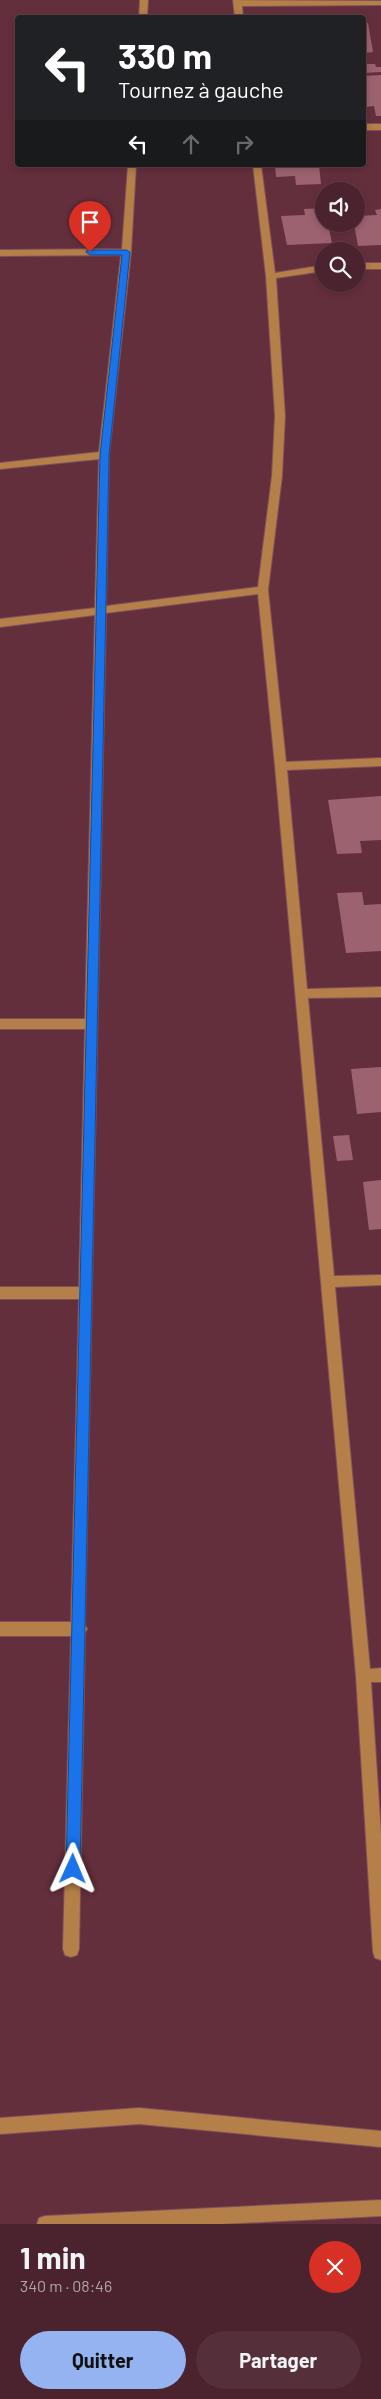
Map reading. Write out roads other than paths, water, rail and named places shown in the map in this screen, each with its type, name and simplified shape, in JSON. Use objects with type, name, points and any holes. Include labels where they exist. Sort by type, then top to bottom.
[{"type":"street","points":[[143,15],[144,0]]},
{"type":"street","points":[[239,15],[237,2],[381,3]]},
{"type":"street","points":[[366,127],[381,127]]},
{"type":"street","points":[[71,1948],[80,1629],[104,455],[126,252],[132,167]]},
{"type":"street","points":[[258,167],[270,276],[280,416],[277,476],[263,590],[282,766],[363,1676],[381,1952]]},
{"type":"street","points":[[0,253],[126,252]]},
{"type":"street","points":[[365,266],[381,266]]},
{"type":"street","points":[[270,276],[315,269]]},
{"type":"street","points":[[0,466],[104,455]]},
{"type":"street","points":[[0,623],[263,590]]},
{"type":"street","points":[[282,766],[381,762]]},
{"type":"street","points":[[301,994],[381,992]]},
{"type":"street","points":[[0,1024],[92,1024]]},
{"type":"street","points":[[327,1282],[381,1280]]},
{"type":"street","points":[[0,1293],[86,1293]]},
{"type":"street","points":[[0,1629],[80,1629]]},
{"type":"street","points":[[363,1676],[381,1675]]},
{"type":"street","points":[[0,2126],[139,2116],[381,2139]]},
{"type":"street","points":[[45,2224],[188,2221],[381,2208]]}]
